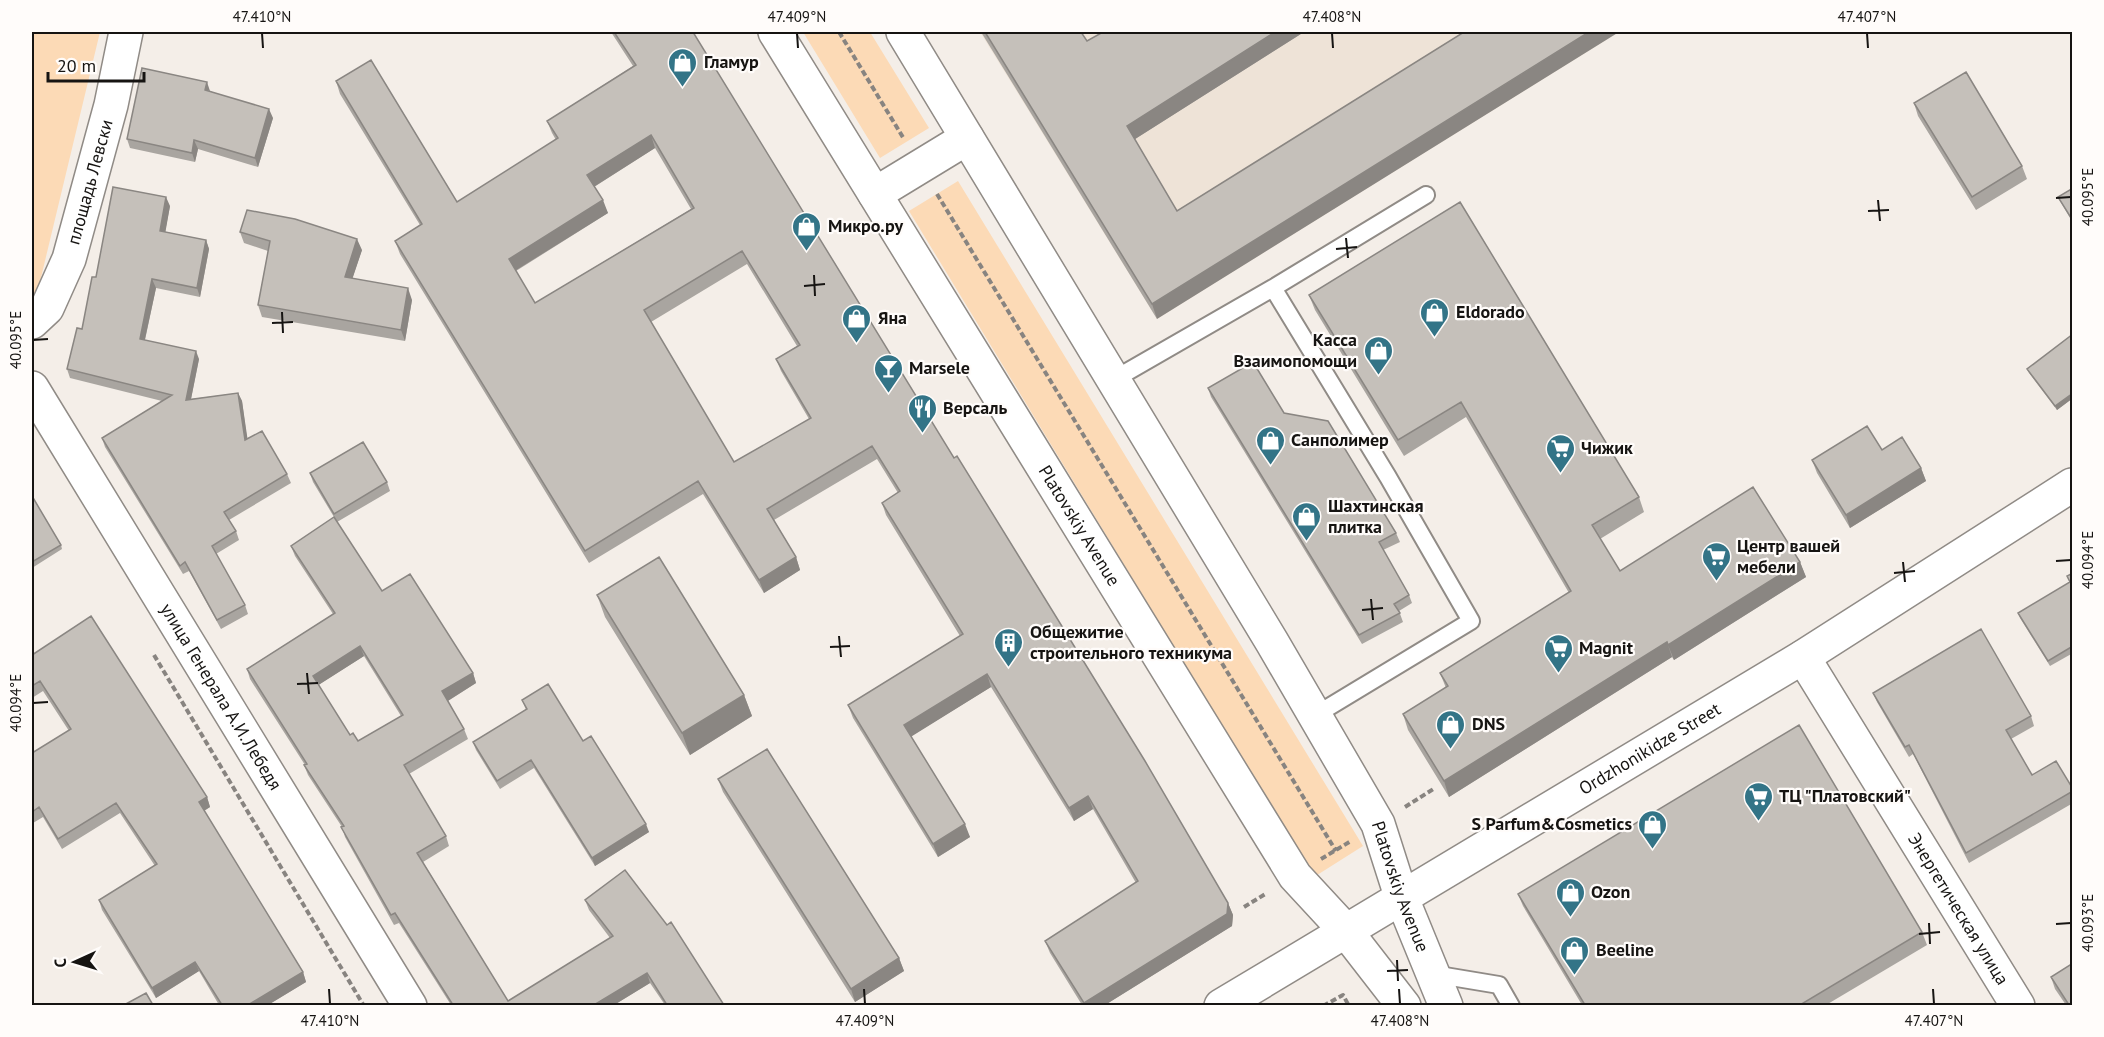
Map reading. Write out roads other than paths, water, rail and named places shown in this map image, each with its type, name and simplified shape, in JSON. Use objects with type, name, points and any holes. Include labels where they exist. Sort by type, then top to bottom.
[{"type":"main road","name":"площадь Левски","points":[[32,322],[47,308],[69,259],[111,105],[126,32]]},
{"type":"main road","name":"Platovskiy Avenue","points":[[775,32],[1295,876],[1345,930],[1404,1005]]},
{"type":"main road","name":"Platovskiy Avenue","points":[[903,32],[1378,824],[1401,896],[1446,1005]]},
{"type":"main road","points":[[875,194],[967,138]]},
{"type":"main road","name":"улица Генерала А.И.Лебедя","points":[[32,388],[410,1005]]},
{"type":"main road","name":"Ordzhonikidze Street","points":[[1221,1005],[1803,657],[2073,485]]},
{"type":"main road","name":"Энергетическая улица","points":[[1803,657],[2018,1005]]},
{"type":"lane","points":[[1113,380],[1273,288],[1425,195]]},
{"type":"lane","points":[[1273,288],[1388,477],[1471,621],[1314,716]]},
{"type":"lane","points":[[1433,974],[1499,985],[1511,1005]]},
{"type":"place","name":"Гламур","points":[[683,88]]},
{"type":"place","name":"Микро.ру","points":[[807,252]]},
{"type":"place","name":"Eldorado","points":[[1435,338]]},
{"type":"place","name":"Яна","points":[[857,344]]},
{"type":"place","name":"Касса Взаимопомощи","points":[[1378,376]]},
{"type":"place","name":"Marsele","points":[[888,394]]},
{"type":"place","name":"Версаль","points":[[922,434]]},
{"type":"place","name":"Санполимер","points":[[1270,466]]},
{"type":"place","name":"Чижик","points":[[1560,474]]},
{"type":"place","name":"Шахтинская плитка","points":[[1307,542]]},
{"type":"place","name":"Центр вашей мебели","points":[[1716,582]]},
{"type":"place","name":"Общежитие строительного техникума","points":[[1009,668]]},
{"type":"place","name":"Magnit","points":[[1558,674]]},
{"type":"place","name":"DNS","points":[[1451,750]]},
{"type":"place","name":"ТЦ \"Платовский\"","points":[[1758,822]]},
{"type":"place","name":"S Parfum&Cosmetics","points":[[1653,850]]},
{"type":"place","name":"Ozon","points":[[1570,918]]},
{"type":"place","name":"Beeline","points":[[1575,976]]}]
